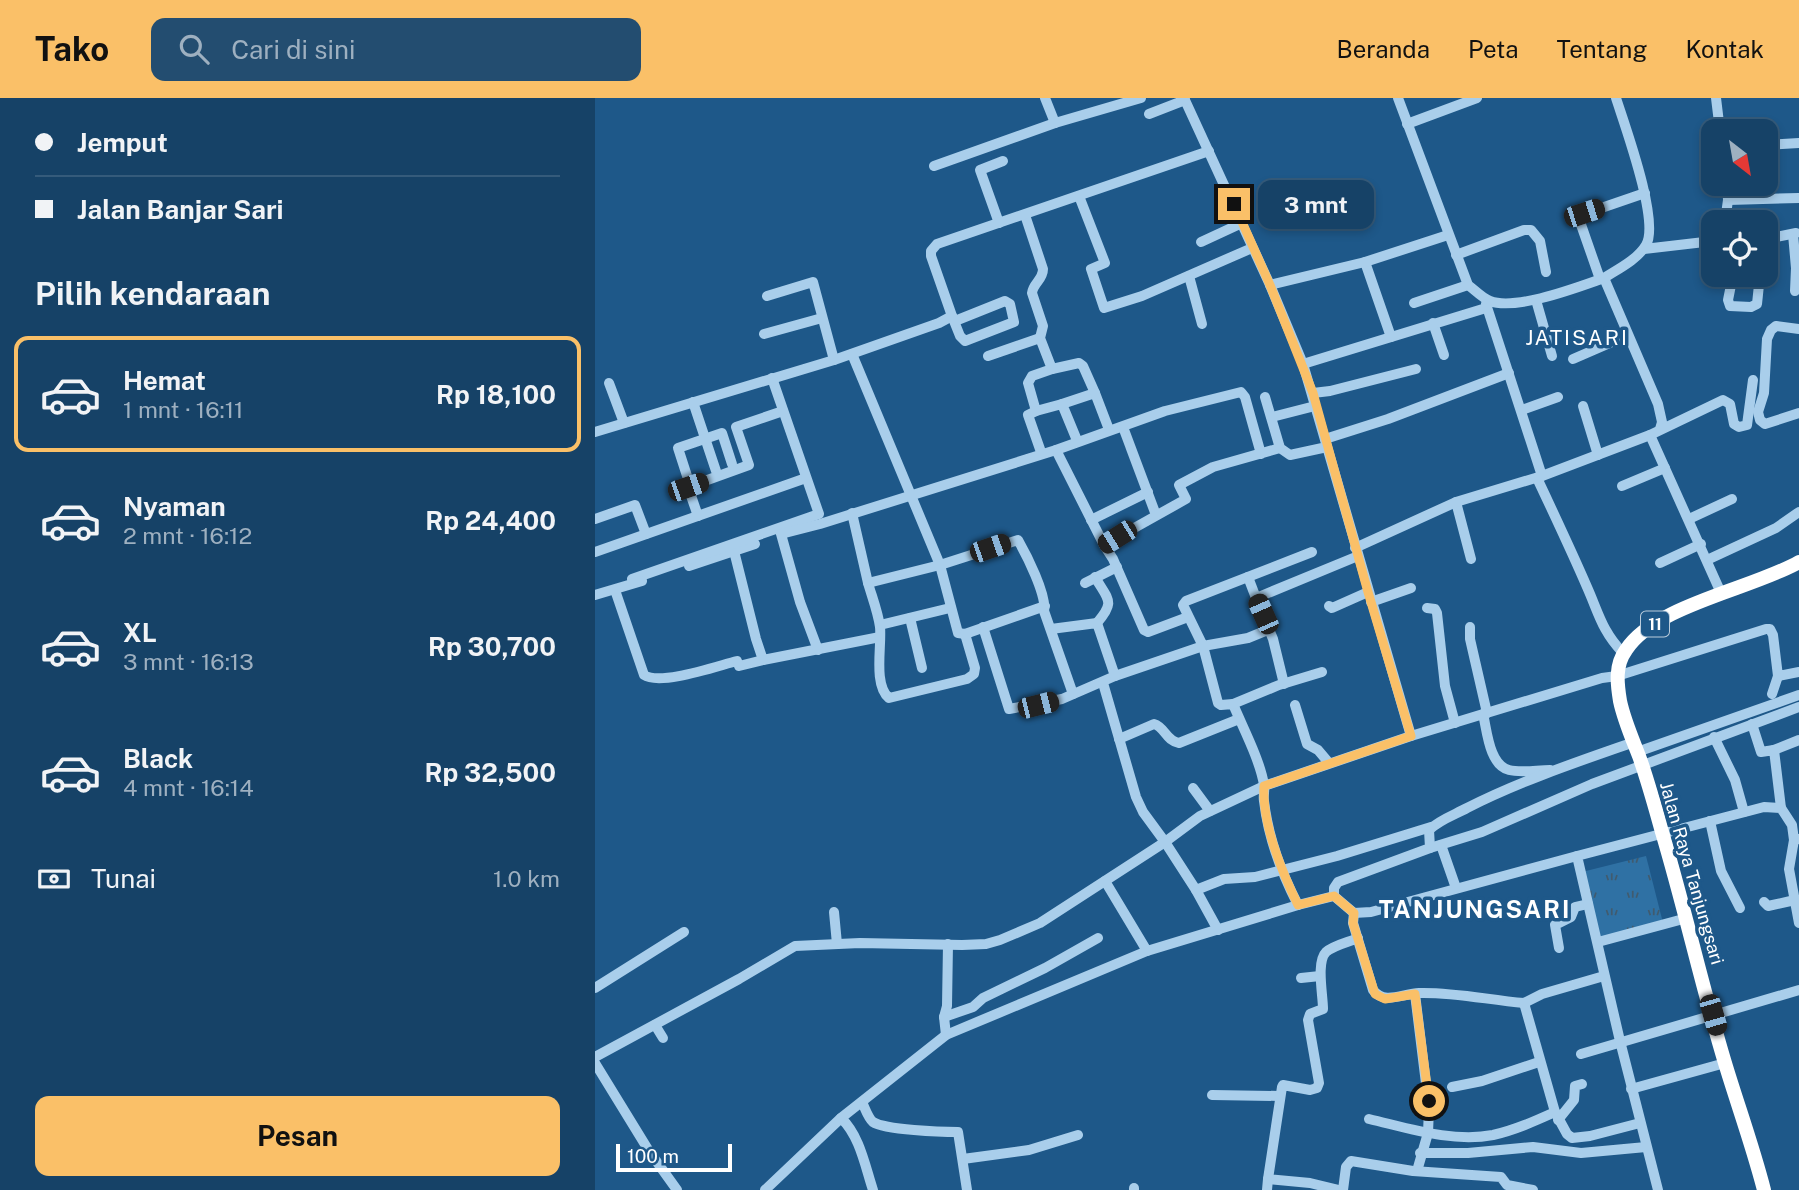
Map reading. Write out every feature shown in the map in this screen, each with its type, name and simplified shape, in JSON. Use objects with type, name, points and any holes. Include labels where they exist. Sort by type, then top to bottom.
[{"type":"highway","name":"11","points":[[1639,756],[1623,715],[1617,676],[1623,653],[1631,642],[1646,629],[1721,593],[1766,578],[1799,562]]},
{"type":"highway","name":"Jalan Raya Tanjungsari","points":[[1639,756],[1764,1190]]},
{"type":"street","points":[[1045,98],[1055,123]]},
{"type":"street","points":[[935,166],[1055,123],[1141,98]]},
{"type":"street","points":[[1399,98],[1468,285],[1486,303],[1522,410],[1540,477],[1601,625],[1610,640],[1623,653]]},
{"type":"street","points":[[1408,124],[1477,98]]},
{"type":"street","points":[[1617,98],[1645,193],[1650,234],[1644,249]]},
{"type":"street","points":[[1716,98],[1719,119]]},
{"type":"street","points":[[1149,114],[1184,99],[1270,285],[1313,393],[1369,597],[1411,736]]},
{"type":"street","points":[[1778,144],[1799,143]]},
{"type":"street","points":[[595,432],[834,360],[953,318],[1005,301],[1010,304],[1014,322],[965,341],[960,336],[953,318],[931,251],[944,240],[1209,151]]},
{"type":"street","points":[[972,152],[999,223]]},
{"type":"street","points":[[980,170],[1003,161]]},
{"type":"street","points":[[1645,193],[1578,216],[1626,336],[1658,404],[1662,422],[1660,429]]},
{"type":"street","points":[[1079,196],[1105,263],[1091,269],[1104,308],[1142,296],[1252,248]]},
{"type":"street","points":[[1727,210],[1728,196]]},
{"type":"street","points":[[1728,200],[1799,198]]},
{"type":"street","points":[[1024,215],[1043,269],[1043,276],[1032,289],[1033,301],[1043,326],[1040,338],[1052,369]]},
{"type":"street","points":[[1201,242],[1242,223]]},
{"type":"street","points":[[1456,255],[1524,230],[1531,230],[1540,241],[1546,272]]},
{"type":"street","points":[[1778,237],[1796,233],[1795,291]]},
{"type":"street","points":[[1270,285],[1365,262],[1448,234]]},
{"type":"street","points":[[1303,365],[1486,303],[1536,300],[1602,279],[1644,249],[1701,242]]},
{"type":"street","points":[[1365,262],[1391,337]]},
{"type":"street","points":[[1189,276],[1202,324]]},
{"type":"street","points":[[767,296],[813,282],[834,360]]},
{"type":"street","points":[[1414,303],[1468,285]]},
{"type":"street","points":[[1731,287],[1728,300],[1730,306],[1751,307],[1757,304],[1759,287]]},
{"type":"street","points":[[1536,300],[1552,356]]},
{"type":"street","points":[[764,334],[823,318]]},
{"type":"street","points":[[1433,323],[1444,355]]},
{"type":"street","points":[[1799,329],[1776,326],[1771,330],[1767,340],[1764,393],[1758,412],[1760,420],[1765,424],[1799,413]]},
{"type":"street","points":[[1573,359],[1626,336]]},
{"type":"street","points":[[988,356],[1040,338]]},
{"type":"street","points":[[852,354],[940,565],[958,633],[965,634],[1045,606]]},
{"type":"street","points":[[1036,411],[1029,381],[1034,375],[1079,363],[1083,366],[1108,427]]},
{"type":"street","points":[[1313,393],[1416,369]]},
{"type":"street","points":[[1265,397],[1280,447],[1290,455],[1509,373]]},
{"type":"street","points":[[632,579],[819,514],[772,378]]},
{"type":"street","points":[[1256,598],[1357,552],[1456,502],[1540,477],[1598,455],[1650,435],[1723,400],[1730,404],[1734,424],[1738,428],[1748,425],[1753,380]]},
{"type":"street","points":[[609,383],[624,423]]},
{"type":"street","points":[[595,596],[781,534],[1056,450],[1165,411],[1241,392],[1245,397],[1261,454]]},
{"type":"street","points":[[1041,452],[1028,415],[1095,393]]},
{"type":"street","points":[[1522,410],[1558,397]]},
{"type":"street","points":[[693,402],[716,471]]},
{"type":"street","points":[[1062,404],[1076,438]]},
{"type":"street","points":[[1272,417],[1315,406]]},
{"type":"street","points":[[1583,406],[1598,455]]},
{"type":"street","points":[[698,516],[688,487],[749,465],[736,427],[783,411]]},
{"type":"street","points":[[1123,426],[1156,515]]},
{"type":"street","points":[[688,479],[678,448],[722,433],[732,464]]},
{"type":"street","points":[[1650,435],[1721,593]]},
{"type":"street","points":[[1104,545],[1186,499],[1179,485],[1213,467],[1280,447]]},
{"type":"street","points":[[1056,450],[1117,567],[1144,630],[1148,632],[1188,617]]},
{"type":"street","points":[[1622,486],[1664,468]]},
{"type":"street","points":[[595,552],[807,478]]},
{"type":"street","points":[[1091,520],[1147,492]]},
{"type":"street","points":[[1689,519],[1732,499]]},
{"type":"street","points":[[1456,502],[1471,559]]},
{"type":"street","points":[[595,519],[635,505],[646,534]]},
{"type":"street","points":[[1707,560],[1776,528],[1799,512]]},
{"type":"street","points":[[852,513],[880,625],[879,668],[885,694],[889,698],[967,679],[974,674],[975,668],[965,634]]},
{"type":"street","points":[[781,534],[800,602],[818,650]]},
{"type":"street","points":[[868,583],[940,565],[1018,540],[1039,587],[1044,611],[1073,694]]},
{"type":"street","points":[[1660,563],[1701,544]]},
{"type":"street","points":[[734,551],[755,639],[763,660]]},
{"type":"street","points":[[1312,552],[1186,601],[1183,605],[1203,646],[1218,703],[1221,705],[1233,704],[1322,672]]},
{"type":"street","points":[[1085,583],[1117,567]]},
{"type":"street","points":[[1248,577],[1270,629],[1284,684]]},
{"type":"street","points":[[1051,629],[1097,623],[1108,610],[1109,604],[1095,578]]},
{"type":"street","points":[[1329,606],[1332,608],[1411,588]]},
{"type":"street","points":[[615,590],[644,675],[650,680],[737,661],[739,666],[880,637]]},
{"type":"street","points":[[880,625],[950,608]]},
{"type":"street","points":[[1427,608],[1434,609],[1437,613],[1445,686],[1455,723]]},
{"type":"street","points":[[910,618],[922,668]]},
{"type":"street","points":[[1097,623],[1115,676]]},
{"type":"street","points":[[983,627],[1009,709],[1038,705],[1203,646],[1248,638],[1270,629]]},
{"type":"street","points":[[1470,627],[1470,639],[1492,749],[1496,759],[1511,771],[1553,770],[1639,756],[1799,695]]},
{"type":"street","points":[[677,1190],[649,1151],[595,1058],[795,946],[985,944],[1040,923],[1210,811],[1264,786],[1411,736],[1766,629],[1770,629],[1773,635],[1778,676],[1772,694]]},
{"type":"street","points":[[1778,676],[1799,672]]},
{"type":"street","points":[[1103,683],[1136,797],[1143,812],[1196,890],[1218,930]]},
{"type":"street","points":[[1233,704],[1264,786],[1263,800],[1282,869],[1298,905]]},
{"type":"street","points":[[1295,705],[1307,744],[1318,750],[1329,763]]},
{"type":"street","points":[[1781,808],[1764,807],[1744,812],[1371,912],[1354,913],[1334,896],[1334,888],[1338,882],[1482,832],[1592,784],[1799,707]]},
{"type":"street","points":[[1119,739],[1154,724],[1161,727],[1170,740],[1178,743],[1239,719]]},
{"type":"street","points":[[1752,724],[1761,752],[1775,750],[1799,740]]},
{"type":"street","points":[[1714,737],[1735,780],[1744,812]]},
{"type":"street","points":[[1775,750],[1781,808],[1792,825],[1797,840],[1789,869],[1796,894],[1799,923]]},
{"type":"street","points":[[1196,890],[1229,877],[1255,877],[1337,856],[1431,827],[1475,804],[1553,770]]},
{"type":"street","points":[[1193,788],[1210,811]]},
{"type":"street","points":[[1710,821],[1721,871],[1740,908]]},
{"type":"street","points":[[1430,848],[1431,827]]},
{"type":"street","points":[[1441,845],[1457,888]]},
{"type":"street","points":[[1577,856],[1631,1089],[1658,1190]]},
{"type":"street","points":[[1105,881],[1147,951]]},
{"type":"street","points":[[1764,902],[1767,906],[1772,906],[1796,894]]},
{"type":"street","points":[[765,1190],[841,1118],[946,1035],[1147,951],[1334,896]]},
{"type":"street","points":[[1559,948],[1555,925],[1572,916],[1575,907],[1588,904]]},
{"type":"street","points":[[834,912],[837,944]]},
{"type":"street","points":[[1354,913],[1353,923],[1375,994],[1385,999],[1415,994],[1470,995],[1524,1003],[1542,994],[1604,975]]},
{"type":"street","points":[[1598,942],[1686,918]]},
{"type":"street","points":[[595,988],[684,932]]},
{"type":"street","points":[[944,1017],[973,1007],[983,998],[1098,938]]},
{"type":"street","points":[[1267,1190],[1283,1085],[1310,1090],[1318,1086],[1308,1020],[1310,1014],[1323,1009],[1320,975],[1322,959],[1327,952],[1358,938]]},
{"type":"street","points":[[946,1035],[944,1017],[947,1006],[948,944]]},
{"type":"street","points":[[1301,978],[1320,975]]},
{"type":"street","points":[[1581,1054],[1799,990]]},
{"type":"street","points":[[1415,994],[1429,1101],[1428,1133],[1420,1153],[1417,1171]]},
{"type":"street","points":[[1524,1003],[1556,1116],[1572,1138],[1590,1136],[1640,1122]]},
{"type":"street","points":[[655,1026],[663,1038]]},
{"type":"street","points":[[1452,1087],[1494,1078],[1539,1062]]},
{"type":"street","points":[[1631,1089],[1725,1062]]},
{"type":"street","points":[[1369,1119],[1428,1133],[1473,1137],[1491,1135],[1556,1116],[1574,1100],[1575,1086],[1582,1084]]},
{"type":"street","points":[[1212,1095],[1280,1096]]},
{"type":"street","points":[[862,1102],[871,1119],[878,1124],[923,1132],[958,1132],[967,1190]]},
{"type":"street","points":[[841,1118],[859,1146],[873,1190]]},
{"type":"street","points":[[963,1159],[1029,1150],[1078,1135]]},
{"type":"street","points":[[1420,1153],[1468,1153],[1533,1147],[1581,1153],[1646,1146]]},
{"type":"street","points":[[1268,1178],[1341,1190],[1346,1167],[1351,1161],[1417,1171],[1501,1177],[1506,1185],[1533,1190]]},
{"type":"green space","points":[[1646,856],[1663,923],[1599,940],[1582,872]]},
{"type":"district","name":"JATISARI","points":[[1577,337]]},
{"type":"district","name":"TANJUNGSARI","points":[[1475,909]]},
{"type":"route","points":[[1234,204],[1313,393],[1411,736],[1264,786],[1263,800],[1282,869],[1298,905],[1334,896],[1354,913],[1353,923],[1375,994],[1385,999],[1415,994],[1429,1101]]}]
